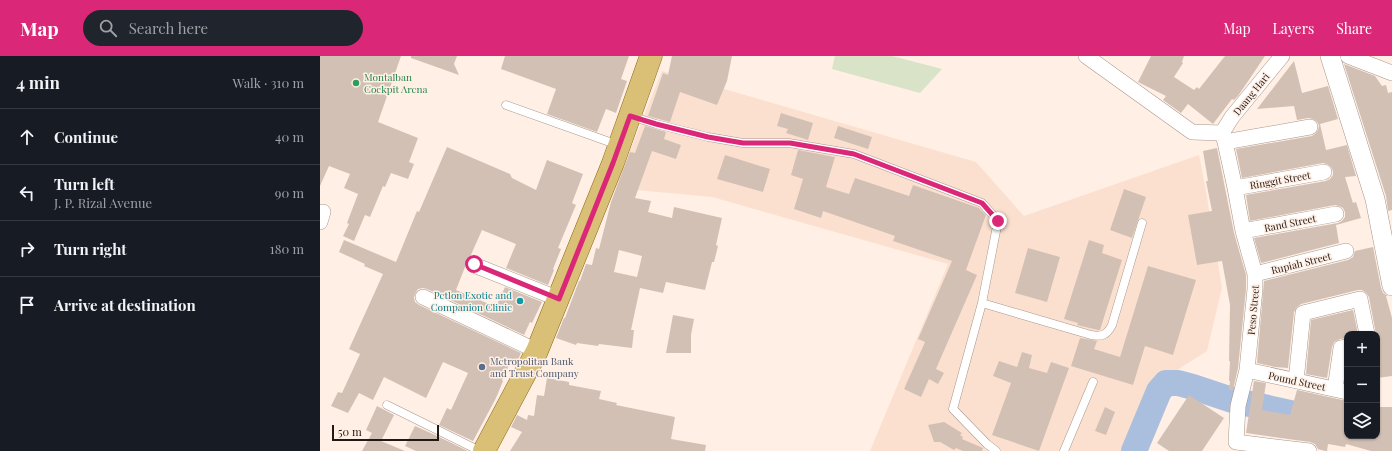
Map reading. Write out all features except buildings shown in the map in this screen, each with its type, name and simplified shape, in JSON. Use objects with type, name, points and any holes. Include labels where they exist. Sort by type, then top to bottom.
[{"type":"main road","points":[[484,451],[538,351],[619,145],[651,56]]},
{"type":"street","points":[[1086,56],[1192,132],[1224,137],[1310,127]]},
{"type":"street","name":"Daang Hari","points":[[1224,137],[1232,117],[1282,56]]},
{"type":"street","points":[[1330,56],[1375,199],[1392,286]]},
{"type":"street","points":[[1348,56],[1392,73]]},
{"type":"street","name":"Peso Street","points":[[1224,137],[1244,232],[1255,274],[1256,289],[1247,370],[1232,446]]},
{"type":"street","name":"Ringgit Street","points":[[1235,188],[1324,172]]},
{"type":"street","name":"Rand Street","points":[[1244,232],[1336,214]]},
{"type":"street","name":"Rupiah Street","points":[[1255,274],[1346,252]]},
{"type":"street","points":[[474,264],[559,299]]},
{"type":"street","points":[[423,297],[538,351]]},
{"type":"street","points":[[1296,381],[1303,313],[1360,299],[1366,331]]},
{"type":"street","points":[[1341,391],[1341,348],[1344,348]]},
{"type":"street","name":"Pound Street","points":[[1247,370],[1341,391]]},
{"type":"street","points":[[1232,446],[1309,451]]},
{"type":"lane","points":[[506,105],[619,145]]},
{"type":"lane","points":[[630,116],[708,137],[743,143],[790,143],[854,154],[982,203],[998,221],[982,303],[953,409],[987,444],[996,451]]},
{"type":"lane","points":[[982,303],[1091,335],[1105,335],[1112,325],[1142,223]]},
{"type":"lane","points":[[1066,450],[1093,382]]},
{"type":"lane","points":[[387,405],[480,451]]},
{"type":"shaded area","points":[[662,71],[976,162],[1024,216],[1199,155],[1222,288],[1207,351],[1154,385],[1124,451],[870,451],[948,264],[712,197],[615,188]]},
{"type":"green space","points":[[835,56],[892,56],[942,69],[920,93],[832,69]]},
{"type":"waterway","points":[[1134,451],[1159,391],[1166,383],[1178,383],[1232,400],[1344,424]]},
{"type":"place","name":"Montalban Cockpit Arena","points":[[356,83]]},
{"type":"place","name":"Petlon Exotic and Companion Clinic","points":[[520,301]]},
{"type":"place","name":"Metropolitan Bank and Trust Company","points":[[482,367]]},
{"type":"route","points":[[474,264],[559,299],[630,116],[708,137],[743,143],[790,143],[854,154],[982,203],[998,221]]}]
